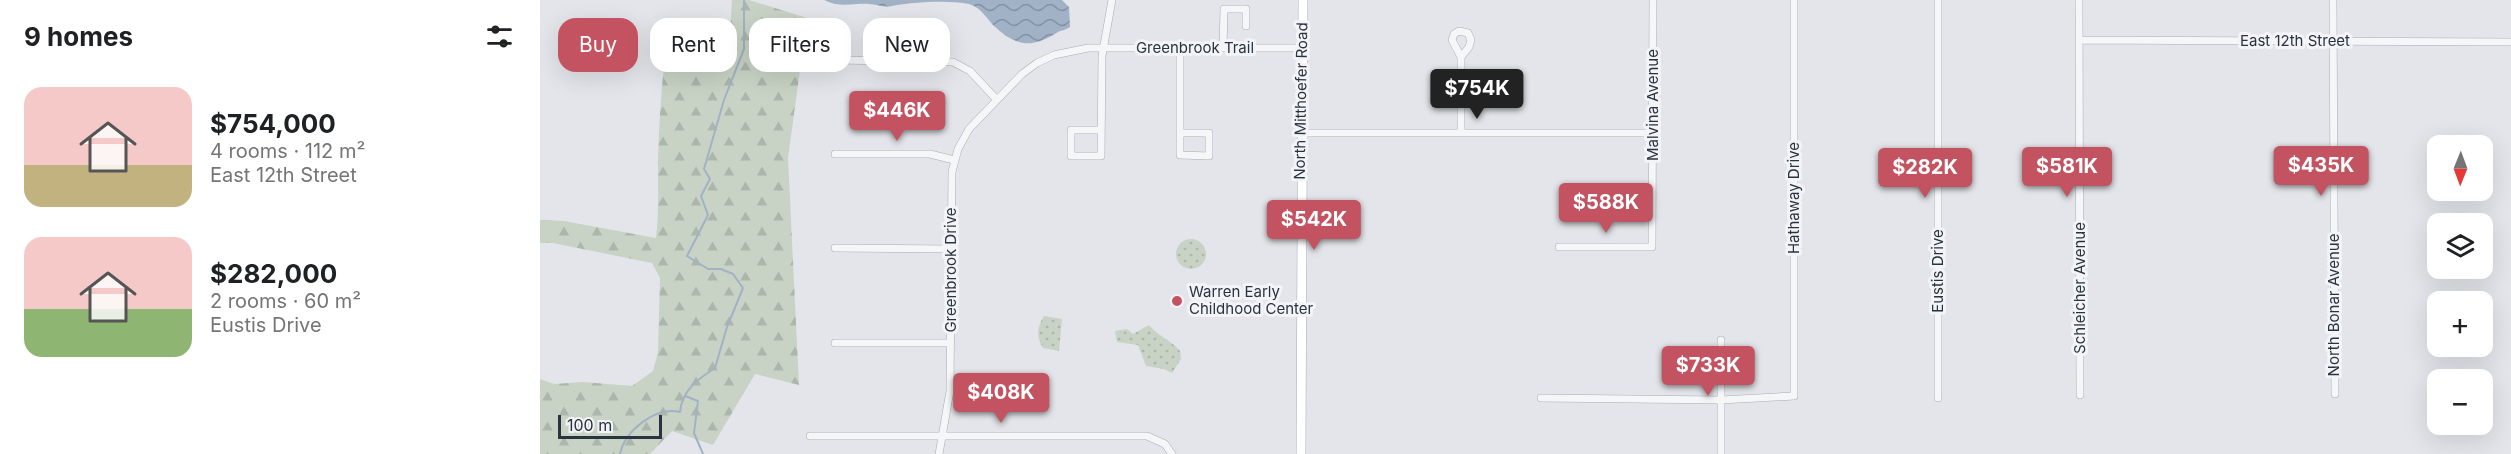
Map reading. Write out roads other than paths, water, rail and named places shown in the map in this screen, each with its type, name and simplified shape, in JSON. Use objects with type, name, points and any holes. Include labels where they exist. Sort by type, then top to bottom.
[{"type":"main road","name":"North Mitthoefer Road","points":[[1301,454],[1300,213],[1303,0]]},
{"type":"street","points":[[1101,130],[1071,130],[1071,156],[1101,156],[1102,56],[1112,0]]},
{"type":"street","name":"Malvina Avenue","points":[[1559,247],[1652,247],[1653,0]]},
{"type":"street","name":"Hathaway Drive","points":[[1721,400],[1794,396],[1794,0]]},
{"type":"street","name":"Eustis Drive","points":[[1938,0],[1938,398]]},
{"type":"street","name":"Schleicher Avenue","points":[[2079,0],[2080,395]]},
{"type":"street","name":"North Bonar Avenue","points":[[2333,0],[2335,394]]},
{"type":"street","points":[[1223,48],[1224,9],[1246,9],[1246,26]]},
{"type":"street","name":"East 12th Street","points":[[2079,40],[2511,42]]},
{"type":"street","points":[[1180,48],[1180,133],[1180,155],[1209,156],[1209,133],[1180,133]]},
{"type":"street","name":"Greenbrook Trail","points":[[997,100],[1024,72],[1048,57],[1070,50],[1302,48]]},
{"type":"street","points":[[1461,57],[1461,133]]},
{"type":"street","points":[[851,60],[953,62],[970,71],[997,100]]},
{"type":"street","name":"Greenbrook Drive","points":[[939,454],[950,397],[951,176],[954,160],[969,129],[997,100]]},
{"type":"street","points":[[1302,133],[1653,133]]},
{"type":"street","points":[[835,154],[932,154],[954,160]]},
{"type":"street","points":[[835,248],[951,249]]},
{"type":"street","points":[[1720,454],[1721,340]]},
{"type":"street","points":[[835,343],[950,343]]},
{"type":"street","points":[[1541,398],[1721,400]]},
{"type":"street","points":[[810,436],[1147,436],[1160,440],[1172,454]]},
{"type":"water","points":[[824,0],[1062,0],[1069,7],[1070,27],[1040,41],[1024,43],[1009,38],[980,10],[969,4],[930,2],[886,7],[869,4],[841,5]]},
{"type":"waterway","points":[[620,454],[628,437],[643,422],[661,413],[680,412],[687,391],[715,368],[727,327],[743,288],[733,274],[721,269],[708,269],[687,256],[708,215],[701,196],[710,179],[704,169],[724,100],[744,49],[744,0]]},
{"type":"waterway","points":[[685,396],[698,401],[694,433],[703,454]]},
{"type":"place","name":"Warren Early Childhood Center","points":[[1177,301]]}]
